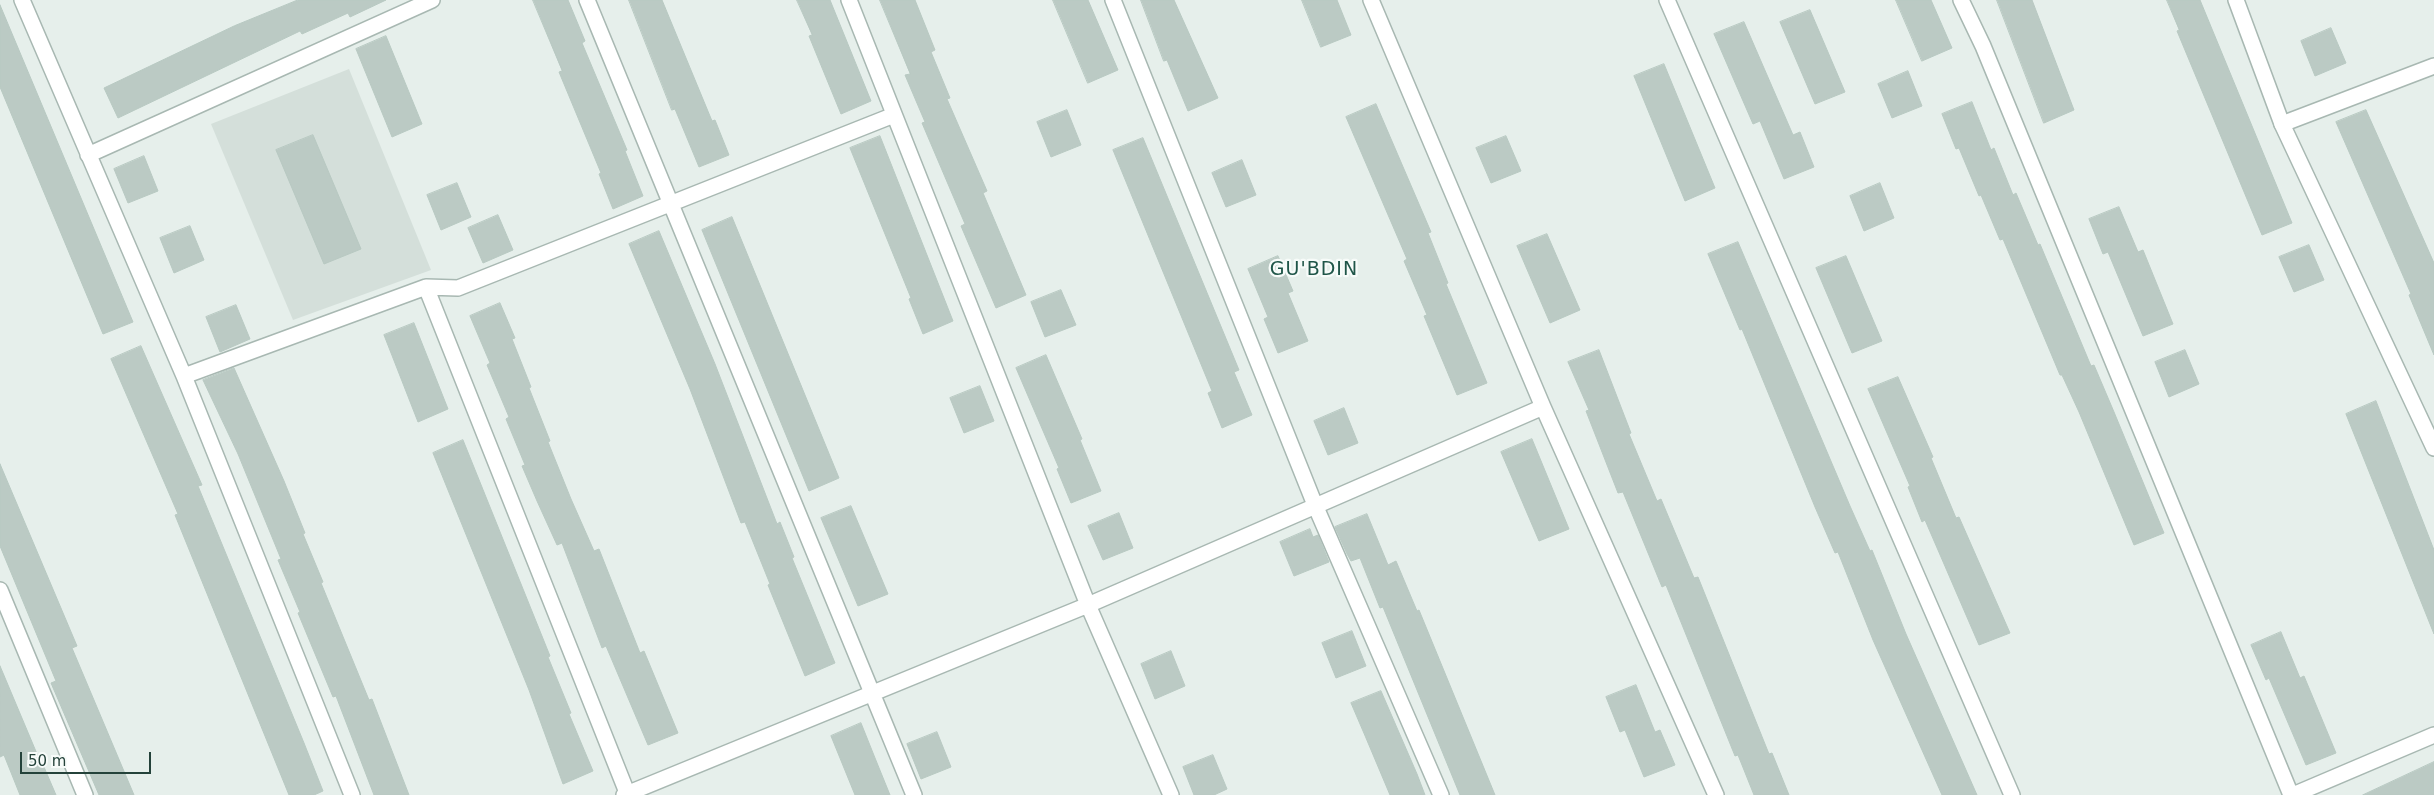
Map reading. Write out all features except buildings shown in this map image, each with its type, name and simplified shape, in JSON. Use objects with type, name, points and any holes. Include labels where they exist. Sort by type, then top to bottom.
[{"type":"street","points":[[22,0],[184,376],[352,795]]},
{"type":"street","points":[[88,155],[432,0]]},
{"type":"street","points":[[586,0],[914,795]]},
{"type":"street","points":[[849,0],[1088,604],[1171,795]]},
{"type":"street","points":[[1113,0],[1315,505],[1442,795]]},
{"type":"street","points":[[1371,0],[1543,407],[1716,795]]},
{"type":"street","points":[[1667,0],[2012,795]]},
{"type":"street","points":[[1961,0],[1983,46],[2292,795],[2434,735]]},
{"type":"street","points":[[2236,0],[2282,124],[2434,448]]},
{"type":"street","points":[[2282,124],[2434,66]]},
{"type":"street","points":[[184,376],[426,287],[458,288],[894,115]]},
{"type":"street","points":[[426,287],[626,795],[872,695],[1088,604],[1543,407]]},
{"type":"street","points":[[0,590],[86,795]]},
{"type":"shaded area","points":[[349,69],[431,270],[293,320],[211,124]]},
{"type":"district","name":"GU'BDIN","points":[[1314,270]]}]
